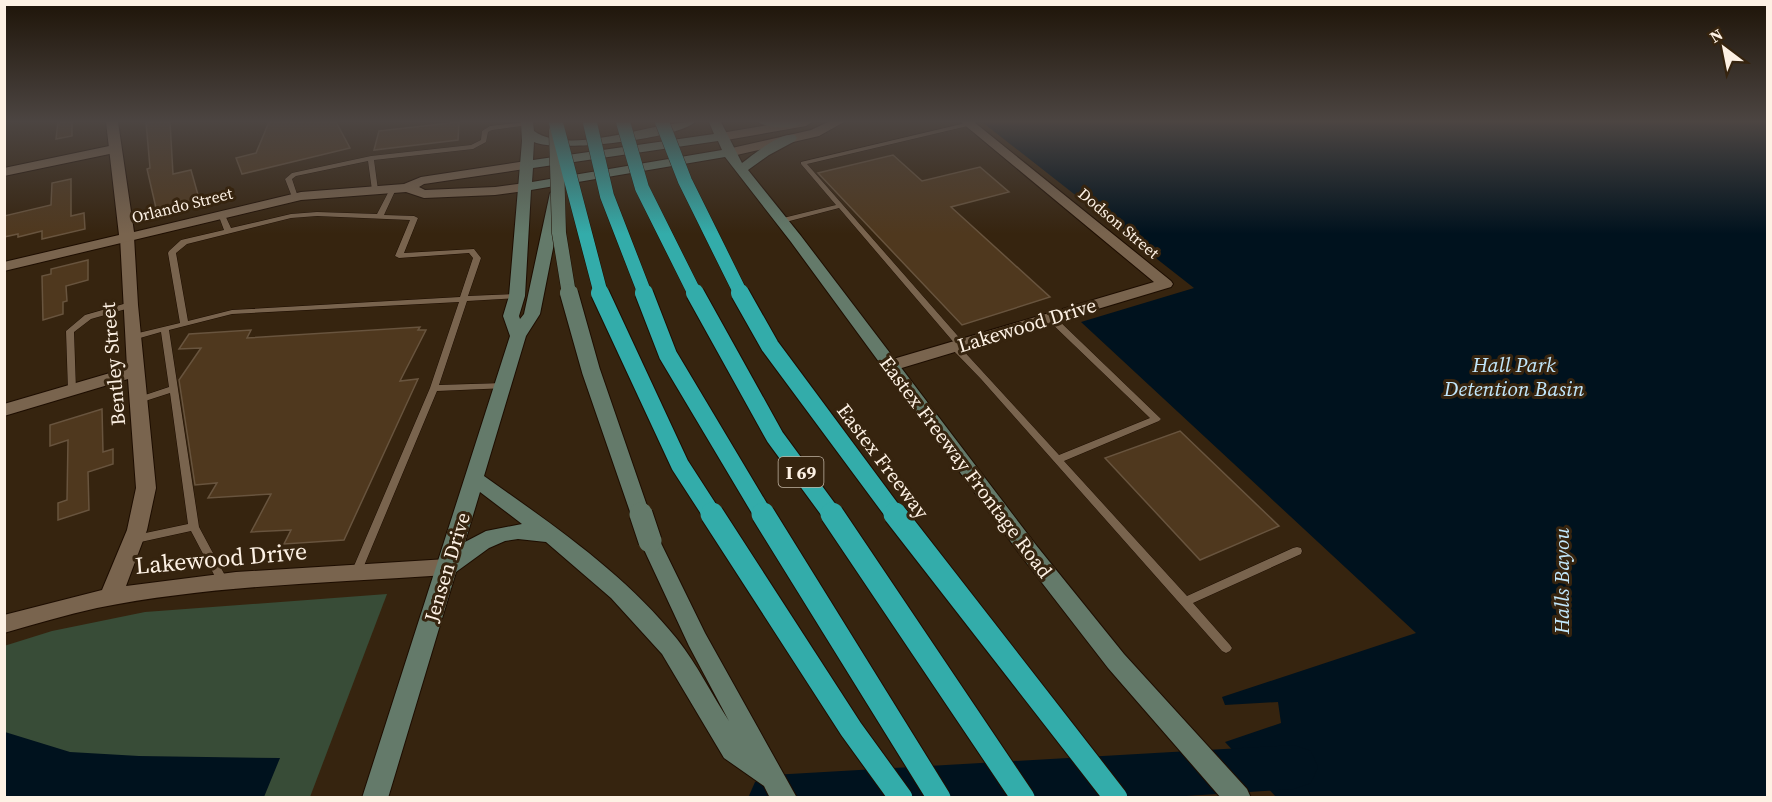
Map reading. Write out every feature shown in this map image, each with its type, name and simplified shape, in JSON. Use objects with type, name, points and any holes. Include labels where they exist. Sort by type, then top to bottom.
[{"type":"highway","points":[[565,159],[599,290],[680,465],[851,729],[901,798]]},
{"type":"highway","name":"I 69","points":[[598,159],[607,196],[668,354],[753,498],[939,798]]},
{"type":"highway","name":"I 69","points":[[634,159],[642,188],[705,313],[775,437],[819,495],[1023,798]]},
{"type":"highway","name":"Eastex Freeway","points":[[677,159],[725,265],[770,346],[858,468],[1116,798]]},
{"type":"main road","name":"Jensen Drive","points":[[518,336],[511,316],[517,297],[526,159]]},
{"type":"main road","points":[[557,159],[563,265],[591,371],[650,541],[697,639],[756,743],[777,787]]},
{"type":"main road","points":[[526,165],[565,159]]},
{"type":"main road","points":[[525,187],[688,159]]},
{"type":"main road","name":"Eastex Freeway Frontage Road","points":[[733,159],[782,221],[1022,542],[1116,661],[1238,798]]},
{"type":"main road","points":[[740,170],[754,159]]},
{"type":"main road","name":"Jensen Drive","points":[[375,798],[518,336],[532,314],[554,201],[562,180]]},
{"type":"main road","points":[[475,479],[567,546],[620,592],[670,647],[733,750],[777,787]]},
{"type":"main road","points":[[447,567],[468,549],[488,537],[510,531],[550,534]]},
{"type":"street","points":[[4,172],[64,159]]},
{"type":"street","name":"Bentley Street","points":[[110,597],[136,539],[143,516],[146,488],[130,305],[127,237],[116,159]]},
{"type":"street","name":"Dodson Street","points":[[1013,159],[1165,284]]},
{"type":"street","name":"Orlando Street","points":[[4,267],[295,197],[400,188],[421,181],[526,165]]},
{"type":"street","name":"Orlando Street","points":[[400,188],[424,194],[495,191],[525,187]]},
{"type":"street","name":"Lakewood Drive","points":[[889,366],[1165,284]]},
{"type":"street","points":[[4,410],[137,371]]},
{"type":"street","name":"Lakewood Drive","points":[[4,624],[110,597],[224,583],[447,567]]},
{"type":"lane","points":[[295,197],[288,179],[294,174],[369,159]]},
{"type":"lane","points":[[371,159],[375,190]]},
{"type":"lane","points":[[814,159],[803,162],[984,377],[1226,648]]},
{"type":"lane","points":[[380,215],[400,188]]},
{"type":"lane","points":[[782,221],[840,206]]},
{"type":"lane","points":[[222,214],[228,231]]},
{"type":"lane","points":[[183,324],[172,253],[184,242],[291,216],[340,214],[414,218],[399,256],[471,251],[477,258],[434,388],[356,573]]},
{"type":"lane","points":[[133,337],[232,312],[517,297]]},
{"type":"lane","points":[[72,390],[70,331],[88,317],[130,305]]},
{"type":"lane","points":[[1051,318],[1156,419],[1057,460]]},
{"type":"lane","points":[[165,329],[194,527],[224,583]]},
{"type":"lane","points":[[434,388],[504,386]]},
{"type":"lane","points":[[139,400],[174,389]]},
{"type":"lane","points":[[136,539],[194,527]]},
{"type":"lane","points":[[1185,603],[1298,551]]},
{"type":"green space","points":[[387,594],[310,797],[5,797],[4,646],[52,631],[145,612]]},
{"type":"water","name":"Hall Park Detention Basin","points":[[1030,159],[1767,159],[1767,797],[1276,797],[1225,742],[1281,723],[1278,702],[1225,705],[1222,697],[1416,633],[1081,322],[1194,288]]},
{"type":"water","points":[[5,732],[70,752],[139,756],[280,758],[264,797],[5,797]]},
{"type":"building","points":[[149,159],[172,159],[173,174],[191,170],[200,202],[179,208],[178,203],[156,208],[147,169],[150,168]]},
{"type":"building","points":[[237,159],[303,159],[242,174]]},
{"type":"building","points":[[875,159],[898,159],[922,181],[980,167],[1009,192],[951,207],[1050,297],[962,325],[818,173]]},
{"type":"building","points":[[71,179],[71,216],[84,213],[85,229],[42,239],[42,231],[18,237],[18,234],[4,237],[4,216],[51,205],[52,183]]},
{"type":"building","points":[[88,260],[88,280],[66,286],[67,301],[63,302],[63,314],[43,320],[42,276],[51,274],[51,269]]},
{"type":"building","points":[[420,327],[418,330],[426,330],[400,381],[418,379],[344,540],[284,544],[291,530],[251,532],[271,494],[208,498],[217,483],[195,485],[179,380],[201,348],[179,349],[189,334],[251,330],[247,338]]},
{"type":"building","points":[[102,409],[103,452],[113,449],[113,464],[88,472],[89,510],[58,520],[58,503],[67,500],[68,440],[50,446],[50,425]]},
{"type":"building","points":[[1180,431],[1279,526],[1200,560],[1105,458]]},
{"type":"waterway","name":"Halls Bayou","points":[[772,798],[1294,767]]}]
